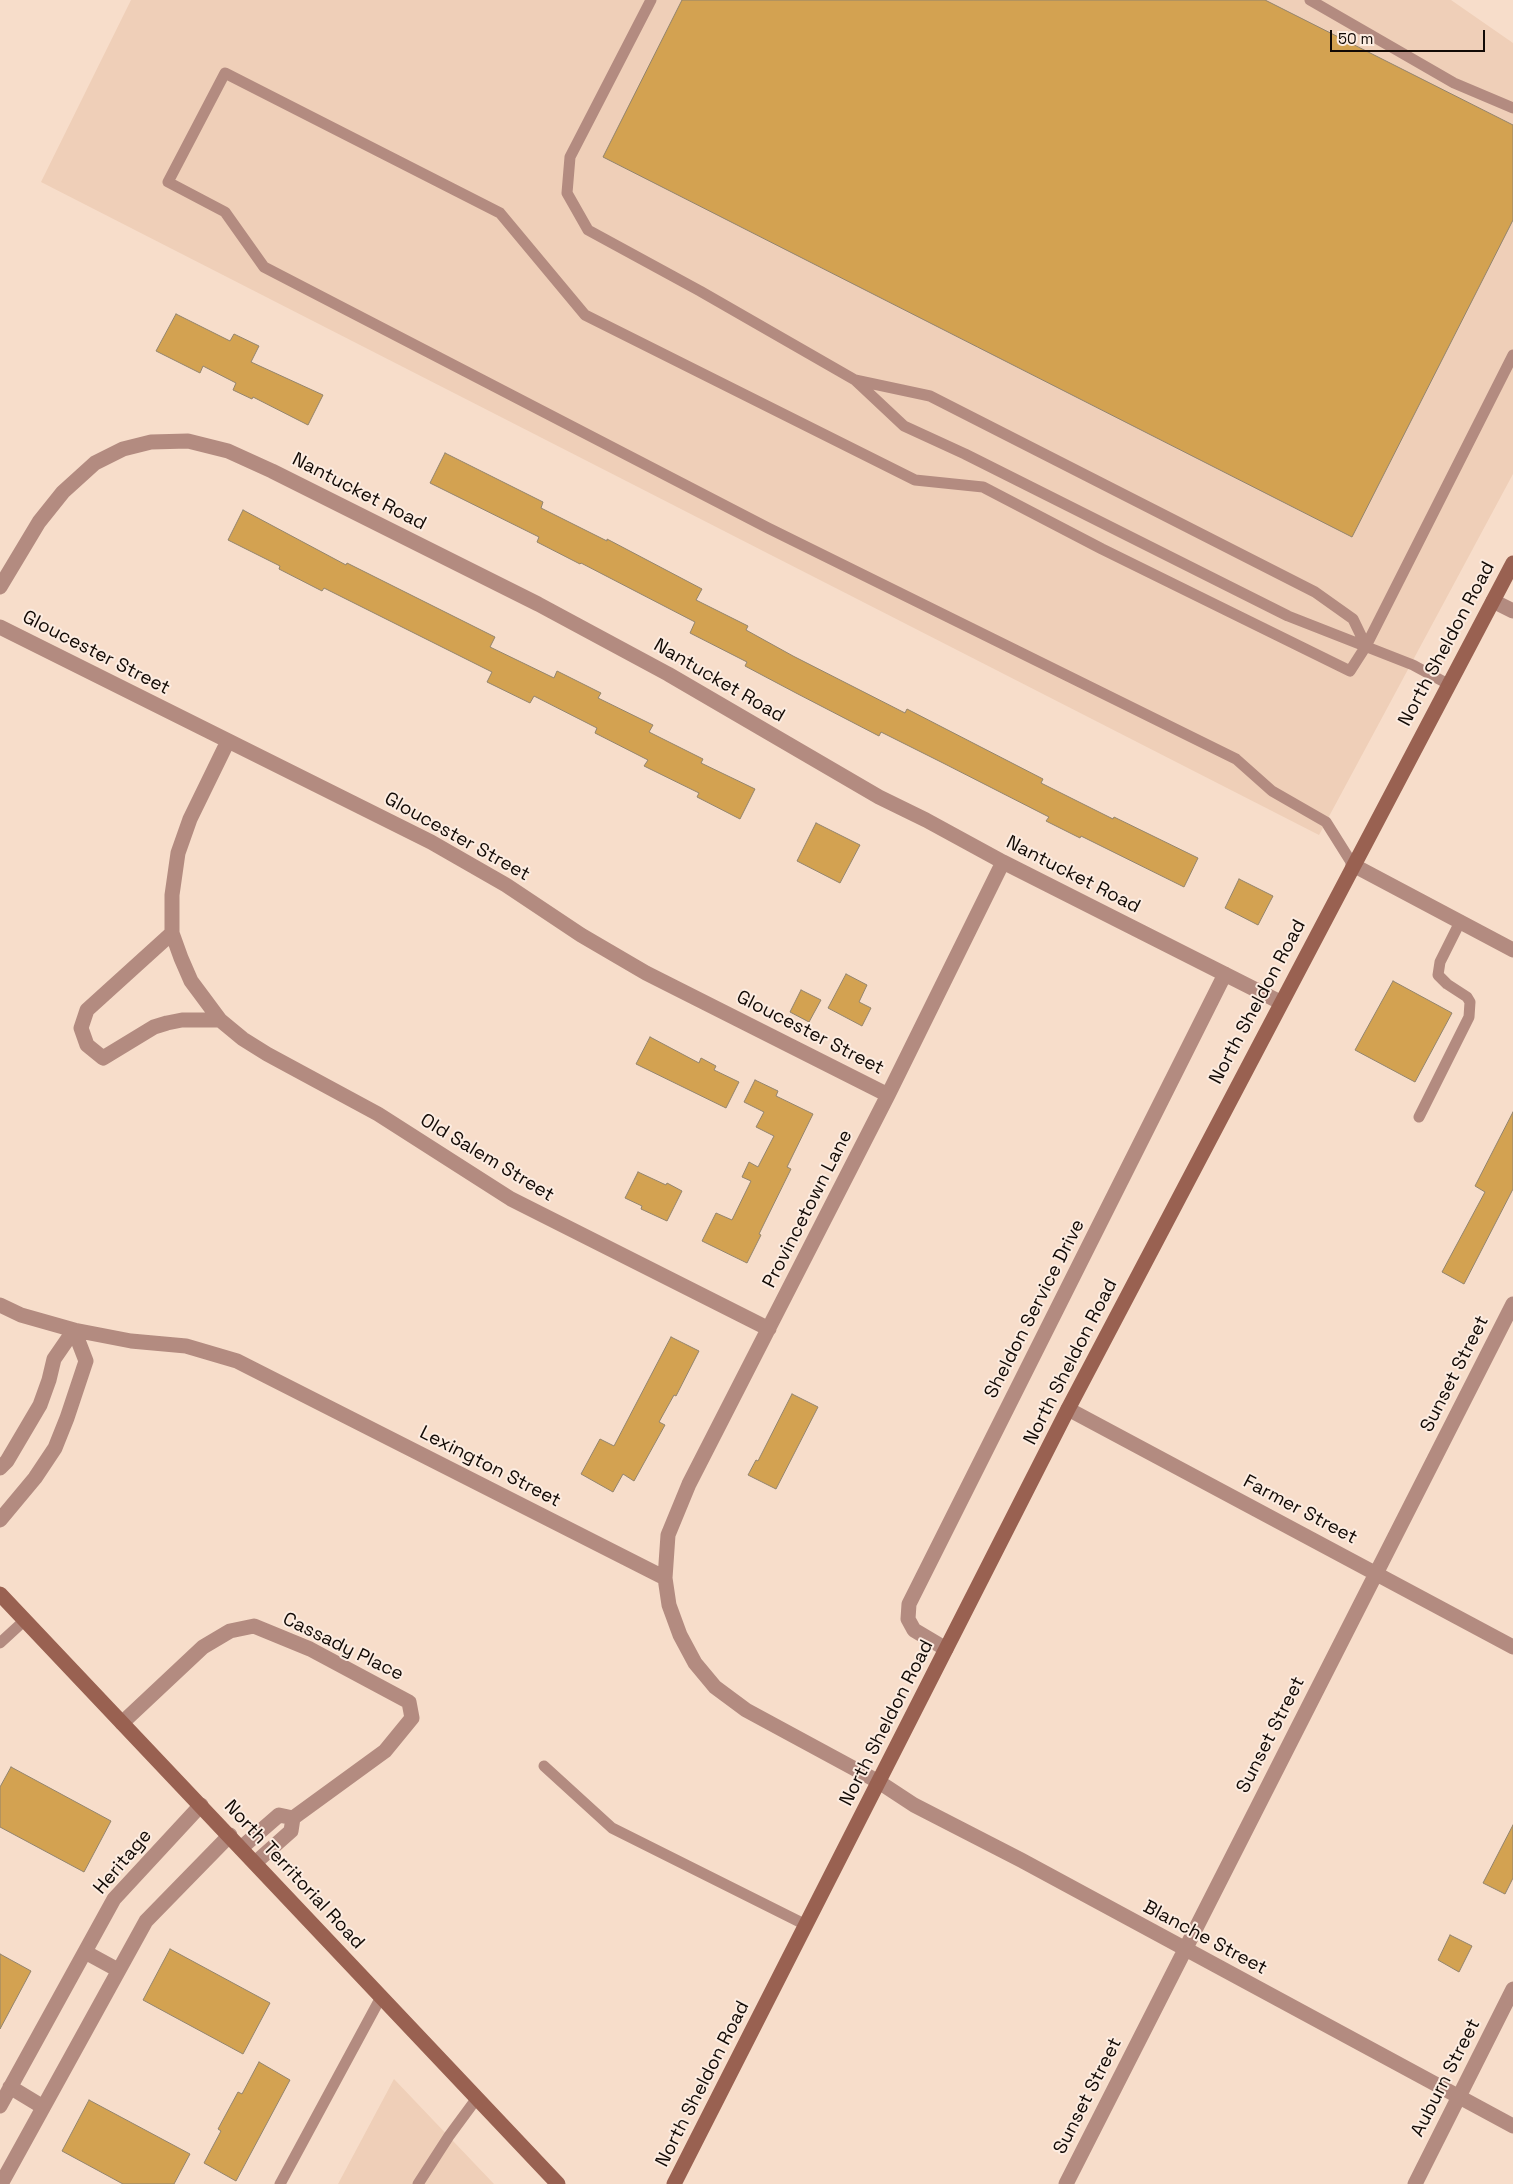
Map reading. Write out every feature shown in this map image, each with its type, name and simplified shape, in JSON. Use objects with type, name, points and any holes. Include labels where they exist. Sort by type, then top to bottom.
[{"type":"main road","name":"North Sheldon Road","points":[[674,2184],[1068,1409],[1280,1002],[1513,563]]},
{"type":"main road","name":"North Territorial Road","points":[[0,1594],[230,1835],[558,2184]]},
{"type":"street","name":"Nantucket Road","points":[[0,588],[38,522],[63,492],[95,463],[124,449],[151,442],[188,441],[228,451],[272,471],[538,604],[642,660],[879,798],[926,820],[1003,862],[1280,1002]]},
{"type":"street","points":[[1493,601],[1513,611]]},
{"type":"street","name":"Gloucester Street","points":[[0,627],[431,842],[506,885],[581,935],[646,973],[888,1095]]},
{"type":"street","name":"Old Salem Street","points":[[228,741],[190,819],[178,852],[172,894],[172,933],[191,981],[220,1020],[242,1039],[378,1114],[511,1199],[769,1330]]},
{"type":"street","name":"Provincetown Lane","points":[[665,1578],[668,1535],[686,1493],[888,1095],[1003,862]]},
{"type":"street","points":[[1353,865],[1513,950]]},
{"type":"street","points":[[172,933],[87,1010],[81,1028],[87,1045],[103,1058],[154,1027],[182,1020],[220,1020]]},
{"type":"street","name":"Sheldon Service Drive","points":[[946,1649],[914,1630],[908,1619],[909,1604],[1225,974]]},
{"type":"street","name":"Sunset Street","points":[[1066,2184],[1513,1304]]},
{"type":"street","name":"Lexington Street","points":[[0,1305],[21,1315],[74,1330],[131,1341],[186,1346],[237,1361],[665,1578]]},
{"type":"street","points":[[0,1468],[7,1461],[40,1405],[50,1380],[54,1359],[74,1330]]},
{"type":"street","points":[[0,1520],[34,1478],[55,1448],[67,1418],[86,1361],[74,1330]]},
{"type":"street","name":"Farmer Street","points":[[1068,1409],[1513,1647]]},
{"type":"street","points":[[665,1578],[669,1605],[680,1635],[695,1663],[715,1687],[746,1710],[879,1782]]},
{"type":"street","name":"Cassady Place","points":[[122,1723],[203,1648],[230,1631],[254,1626],[310,1649],[409,1702],[412,1718],[385,1751],[292,1818],[279,1816],[241,1848]]},
{"type":"street","name":"Blanche Street","points":[[879,1782],[914,1804],[1513,2126]]},
{"type":"street","name":"Heritage","points":[[0,2106],[114,1899],[201,1805]]},
{"type":"street","name":"Cassady Place","points":[[255,1862],[291,1830],[292,1818]]},
{"type":"street","points":[[1,2184],[146,1921],[230,1835]]},
{"type":"street","points":[[85,1952],[118,1970]]},
{"type":"street","name":"Auburn Street","points":[[1414,2184],[1513,1989]]},
{"type":"street","points":[[10,2087],[43,2107]]},
{"type":"lane","points":[[650,0],[570,157],[567,193],[588,230],[700,291],[855,380],[904,426],[965,454],[1288,616],[1413,665],[1448,684]]},
{"type":"lane","points":[[1310,0],[1454,83],[1513,108]]},
{"type":"lane","points":[[1353,865],[1326,822],[1272,791],[1236,759],[768,528],[264,267],[225,212],[168,182],[225,73],[500,213],[585,315],[915,480],[983,487],[1102,549],[1350,671],[1366,646],[1513,355]]},
{"type":"lane","points":[[855,380],[930,396],[1315,592],[1353,619],[1366,646]]},
{"type":"lane","points":[[1420,1116],[1468,1017],[1470,1002],[1467,997],[1442,980],[1438,975],[1438,968],[1460,922]]},
{"type":"lane","points":[[0,1643],[24,1620]]},
{"type":"lane","points":[[544,1766],[612,1828],[806,1925]]},
{"type":"lane","points":[[280,2184],[381,1997]]},
{"type":"lane","points":[[418,2184],[449,2136],[477,2098]]},
{"type":"shaded area","points":[[131,0],[1451,0],[1513,43],[1513,474],[1319,835],[41,182]]},
{"type":"shaded area","points":[[394,2079],[494,2184],[338,2184]]},
{"type":"building","points":[[682,0],[1265,0],[1513,125],[1513,220],[1352,537],[603,157]]},
{"type":"building","points":[[176,314],[230,341],[234,334],[259,346],[251,362],[323,395],[308,425],[253,397],[252,399],[233,390],[236,383],[203,366],[200,373],[156,351]]},
{"type":"building","points":[[445,453],[543,502],[541,508],[607,541],[607,539],[702,589],[696,600],[748,626],[746,630],[793,656],[905,713],[907,709],[1043,779],[1041,783],[1198,858],[1184,887],[1081,836],[1080,838],[1046,821],[1049,817],[881,732],[879,736],[745,666],[747,662],[690,633],[695,622],[537,542],[539,537],[430,483]]},
{"type":"building","points":[[243,510],[346,565],[347,563],[495,637],[490,647],[554,678],[557,671],[601,693],[598,698],[653,725],[649,732],[703,759],[701,763],[755,789],[740,819],[697,797],[699,793],[644,766],[648,760],[595,733],[597,728],[534,696],[530,703],[487,682],[492,672],[324,588],[322,591],[279,569],[280,566],[228,540]]},
{"type":"building","points":[[816,823],[860,845],[840,883],[797,861]]},
{"type":"building","points":[[1239,879],[1273,896],[1258,925],[1225,908]]},
{"type":"building","points":[[846,974],[867,985],[859,1002],[871,1008],[862,1026],[828,1008]]},
{"type":"building","points":[[1393,981],[1452,1013],[1415,1082],[1355,1050]]},
{"type":"building","points":[[801,990],[821,1000],[809,1022],[790,1012]]},
{"type":"building","points":[[650,1037],[699,1063],[701,1058],[716,1066],[714,1070],[739,1082],[726,1108],[636,1064]]},
{"type":"building","points":[[755,1080],[778,1091],[776,1096],[813,1114],[787,1167],[791,1169],[747,1263],[702,1241],[716,1213],[732,1220],[751,1181],[742,1177],[749,1162],[758,1167],[774,1136],[756,1127],[764,1112],[744,1102]]},
{"type":"building","points":[[1513,1112],[1513,1189],[1464,1284],[1442,1272],[1485,1192],[1475,1186]]},
{"type":"building","points":[[638,1172],[682,1191],[667,1221],[641,1209],[642,1206],[625,1198]]},
{"type":"building","points":[[671,1337],[699,1351],[676,1396],[674,1395],[659,1422],[665,1425],[634,1481],[623,1474],[613,1492],[581,1474],[600,1439],[614,1446]]},
{"type":"building","points":[[792,1394],[818,1407],[776,1489],[748,1475],[756,1460],[758,1461]]},
{"type":"building","points":[[11,1767],[111,1821],[84,1872],[0,1827],[0,1787]]},
{"type":"building","points":[[1513,1825],[1513,1878],[1505,1894],[1483,1883]]},
{"type":"building","points":[[1450,1935],[1472,1946],[1459,1972],[1438,1960]]},
{"type":"building","points":[[170,1949],[270,2003],[243,2054],[143,2000]]},
{"type":"building","points":[[0,1954],[31,1971],[0,2029]]},
{"type":"building","points":[[259,2062],[290,2080],[236,2181],[204,2163],[221,2131],[218,2129],[238,2092],[242,2094]]},
{"type":"building","points":[[89,2100],[190,2154],[174,2184],[123,2184],[62,2151]]}]
